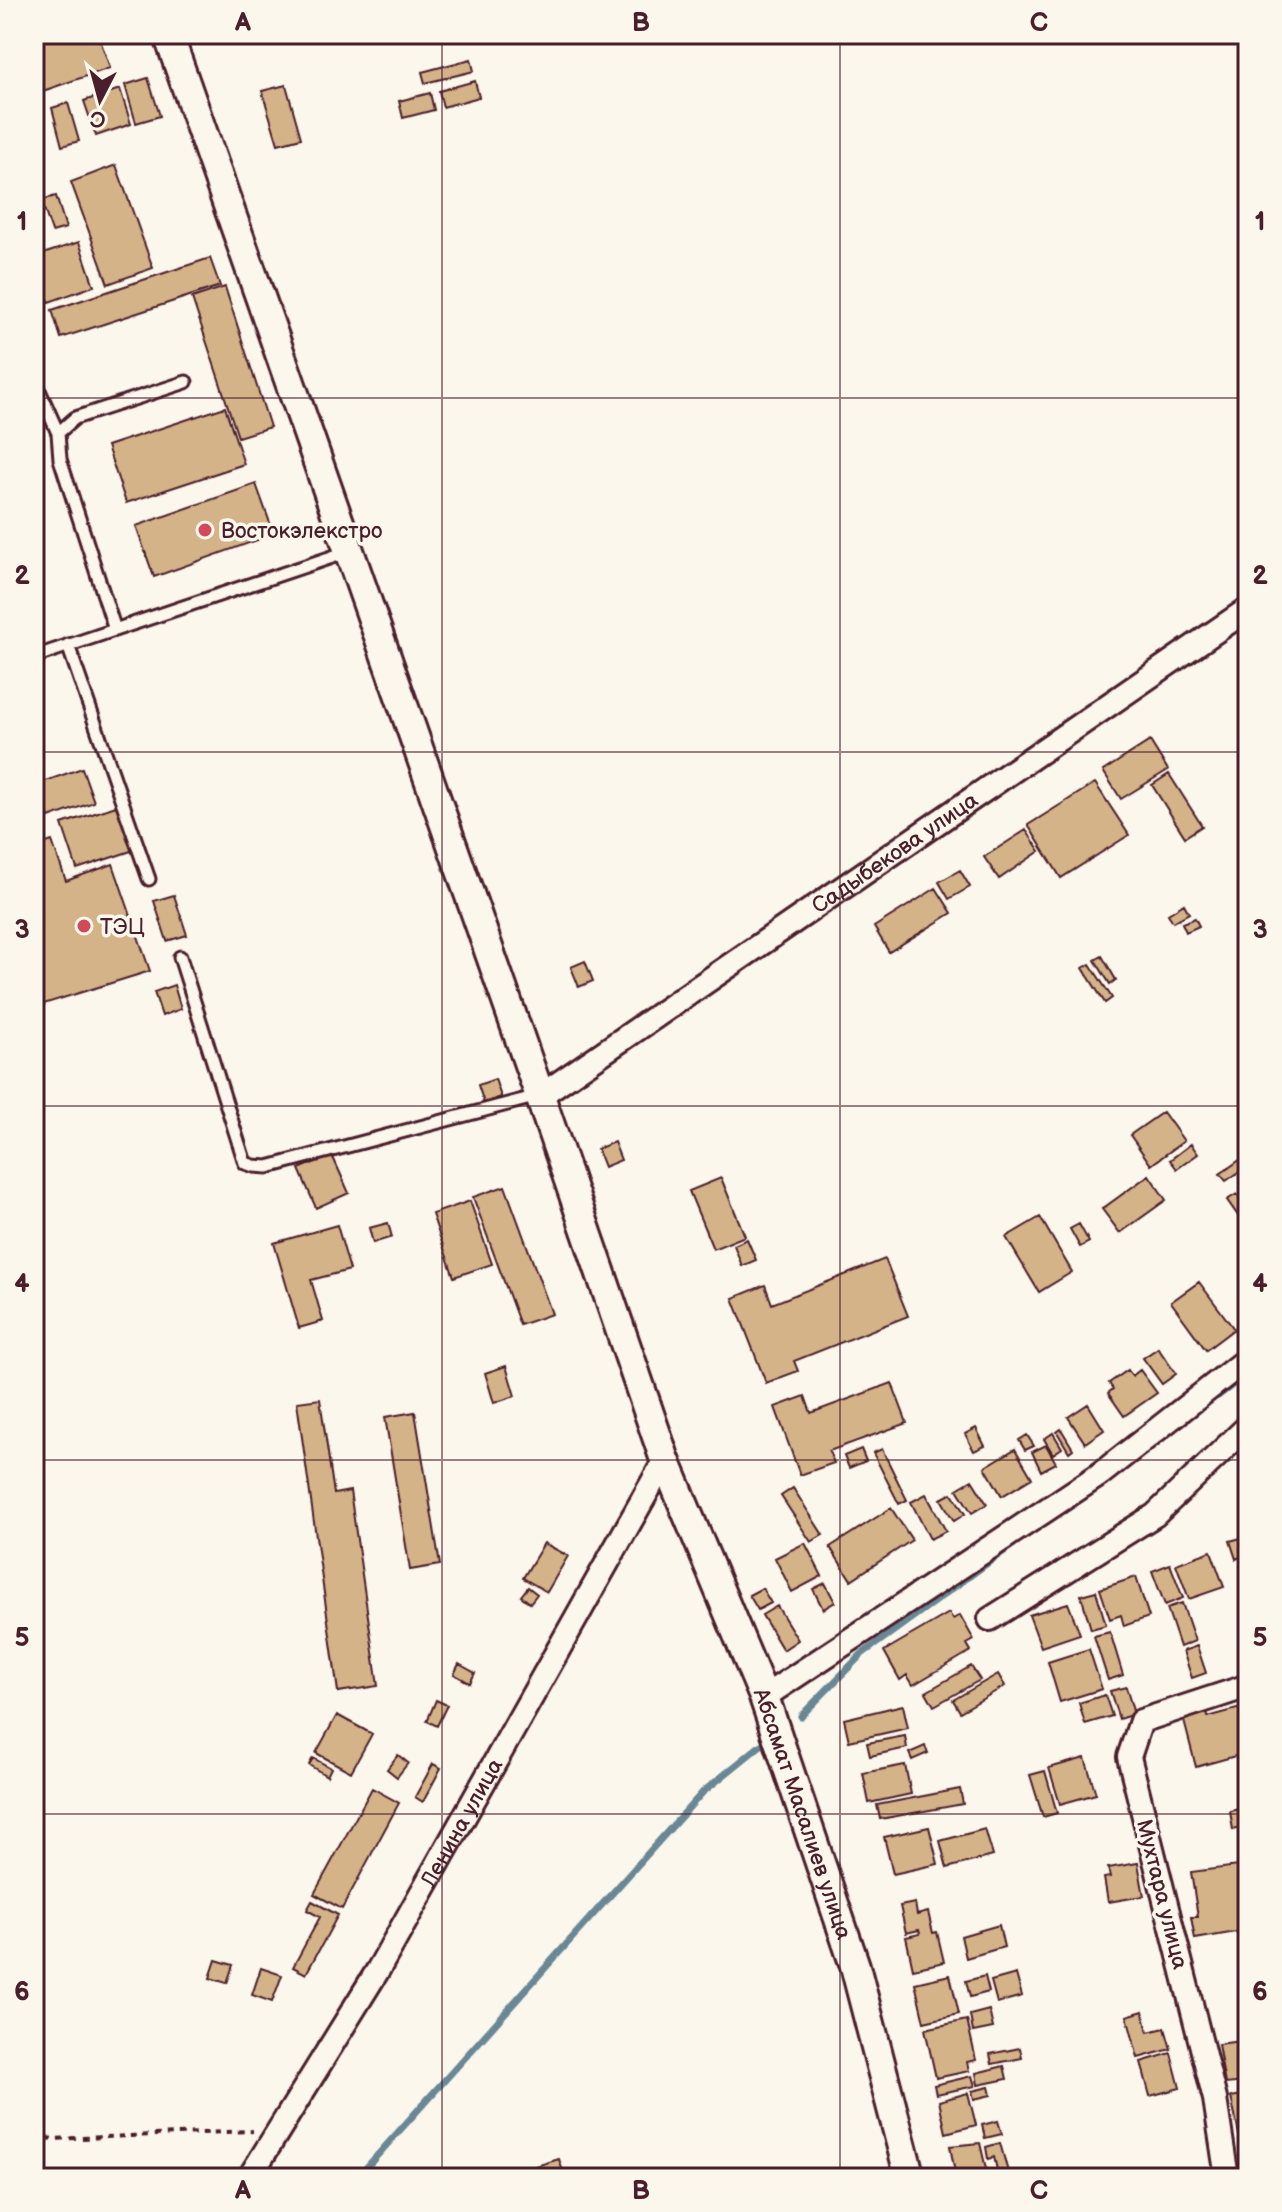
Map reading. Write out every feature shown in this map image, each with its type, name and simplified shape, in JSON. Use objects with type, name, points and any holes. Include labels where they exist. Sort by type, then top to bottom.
[{"type":"street","name":"Абсамат Масалиев улица","points":[[168,34],[665,1460],[764,1697],[855,1966],[910,2178]]},
{"type":"street","name":"Садыбекова улица","points":[[540,1096],[1248,609]]},
{"type":"street","points":[[764,1697],[1099,1475],[1248,1358]]},
{"type":"street","points":[[990,1619],[1155,1515],[1248,1426]]},
{"type":"street","name":"Ленина улица","points":[[249,2178],[378,1970],[665,1460]]},
{"type":"street","name":"Мухтара улица","points":[[1227,2178],[1215,2099],[1129,1757],[1141,1721],[1248,1686]]},
{"type":"lane","points":[[34,379],[58,433],[60,459],[115,630]]},
{"type":"lane","points":[[58,433],[75,418],[186,382]]},
{"type":"lane","points":[[34,657],[348,552]]},
{"type":"lane","points":[[68,645],[149,879]]},
{"type":"lane","points":[[180,957],[245,1163],[268,1167],[540,1096]]},
{"type":"path","points":[[34,2137],[54,2139],[279,2129]]},
{"type":"building","points":[[53,34],[98,34],[110,68],[34,94],[34,41]]},
{"type":"building","points":[[471,59],[474,71],[425,83],[422,72]]},
{"type":"building","points":[[148,78],[160,116],[136,123],[125,85]]},
{"type":"building","points":[[475,81],[479,97],[443,107],[439,91]]},
{"type":"building","points":[[286,85],[301,138],[278,144],[262,91]]},
{"type":"building","points":[[120,89],[131,124],[96,136],[84,101]]},
{"type":"building","points":[[430,93],[434,110],[403,118],[399,101]]},
{"type":"building","points":[[68,103],[79,141],[62,146],[52,108]]},
{"type":"building","points":[[116,165],[153,268],[108,284],[71,182]]},
{"type":"building","points":[[56,196],[66,228],[52,232],[41,200]]},
{"type":"building","points":[[79,242],[94,286],[49,302],[34,257]]},
{"type":"building","points":[[210,258],[220,286],[61,338],[52,310]]},
{"type":"building","points":[[225,287],[270,427],[238,437],[192,298]]},
{"type":"building","points":[[225,407],[244,464],[126,503],[107,446]]},
{"type":"building","name":"Востокэлекстро","points":[[256,484],[274,534],[154,577],[136,526]]},
{"type":"building","points":[[1150,741],[1168,770],[1121,799],[1103,771]]},
{"type":"building","points":[[82,768],[94,802],[49,818],[37,784]]},
{"type":"building","points":[[1169,774],[1202,826],[1185,837],[1152,785]]},
{"type":"building","points":[[1095,783],[1129,835],[1061,878],[1028,825]]},
{"type":"building","points":[[119,805],[134,850],[77,869],[62,824]]},
{"type":"building","points":[[1026,830],[1040,851],[999,879],[984,857]]},
{"type":"building","name":"ТЭЦ","points":[[52,841],[66,881],[113,864],[150,971],[34,1007],[34,847]]},
{"type":"building","points":[[960,870],[970,887],[949,899],[939,882]]},
{"type":"building","points":[[936,888],[952,913],[889,952],[874,927]]},
{"type":"building","points":[[174,895],[187,935],[167,941],[154,901]]},
{"type":"building","points":[[1184,904],[1189,913],[1173,922],[1168,914]]},
{"type":"building","points":[[1195,918],[1199,926],[1186,932],[1182,923]]},
{"type":"building","points":[[1102,956],[1116,980],[1110,984],[1095,960]]},
{"type":"building","points":[[585,961],[593,981],[579,987],[571,967]]},
{"type":"building","points":[[1090,964],[1112,998],[1105,1003],[1083,968]]},
{"type":"building","points":[[174,985],[181,1009],[162,1016],[154,992]]},
{"type":"building","points":[[495,1079],[501,1097],[484,1103],[478,1085]]},
{"type":"building","points":[[1163,1112],[1184,1141],[1151,1165],[1130,1135]]},
{"type":"building","points":[[614,1142],[621,1160],[604,1167],[597,1149]]},
{"type":"building","points":[[1191,1144],[1198,1154],[1177,1169],[1170,1160]]},
{"type":"building","points":[[332,1155],[349,1193],[316,1208],[299,1169]]},
{"type":"building","points":[[1244,1157],[1248,1166],[1226,1181],[1220,1174]]},
{"type":"building","points":[[1149,1175],[1166,1200],[1120,1233],[1102,1209]]},
{"type":"building","points":[[721,1178],[745,1236],[713,1249],[689,1191]]},
{"type":"building","points":[[505,1186],[552,1314],[520,1325],[473,1197]]},
{"type":"building","points":[[1237,1194],[1248,1209],[1248,1230],[1227,1200]]},
{"type":"building","points":[[470,1201],[492,1264],[454,1277],[432,1214]]},
{"type":"building","points":[[1040,1217],[1072,1272],[1039,1292],[1006,1237]]},
{"type":"building","points":[[388,1223],[392,1237],[373,1243],[369,1228]]},
{"type":"building","points":[[1079,1224],[1089,1242],[1080,1247],[1070,1229]]},
{"type":"building","points":[[337,1225],[350,1270],[311,1280],[323,1321],[299,1328],[274,1243]]},
{"type":"building","points":[[747,1239],[756,1260],[742,1266],[734,1245]]},
{"type":"building","points":[[885,1259],[908,1316],[794,1361],[798,1371],[766,1383],[733,1298],[765,1285],[772,1304]]},
{"type":"building","points":[[1199,1282],[1234,1329],[1206,1350],[1171,1302]]},
{"type":"building","points":[[1158,1348],[1176,1374],[1162,1384],[1143,1358]]},
{"type":"building","points":[[506,1366],[515,1396],[494,1403],[485,1373]]},
{"type":"building","points":[[1128,1370],[1132,1376],[1140,1370],[1157,1393],[1124,1416],[1108,1393],[1113,1389],[1109,1383]]},
{"type":"building","points":[[892,1383],[907,1423],[829,1451],[834,1463],[800,1475],[775,1407],[805,1396],[811,1413]]},
{"type":"building","points":[[320,1399],[334,1494],[350,1491],[378,1686],[338,1692],[297,1402]]},
{"type":"building","points":[[1088,1404],[1104,1430],[1085,1443],[1068,1417]]},
{"type":"building","points":[[415,1412],[440,1565],[410,1570],[385,1417]]},
{"type":"building","points":[[976,1428],[985,1446],[974,1451],[965,1434]]},
{"type":"building","points":[[1061,1429],[1073,1449],[1069,1452],[1057,1432]]},
{"type":"building","points":[[1053,1433],[1062,1448],[1053,1454],[1044,1439]]},
{"type":"building","points":[[1027,1435],[1034,1446],[1025,1450],[1019,1440]]},
{"type":"building","points":[[1046,1445],[1056,1463],[1041,1471],[1032,1452]]},
{"type":"building","points":[[861,1449],[866,1461],[849,1468],[844,1456]]},
{"type":"building","points":[[882,1449],[907,1500],[899,1504],[873,1453]]},
{"type":"building","points":[[1015,1449],[1032,1478],[1002,1496],[985,1467]]},
{"type":"building","points":[[972,1480],[987,1504],[972,1513],[957,1489]]},
{"type":"building","points":[[793,1488],[823,1535],[811,1542],[781,1496]]},
{"type":"building","points":[[952,1493],[965,1514],[954,1521],[941,1499]]},
{"type":"building","points":[[926,1494],[946,1531],[930,1539],[911,1502]]},
{"type":"building","points":[[891,1508],[912,1540],[851,1580],[830,1547]]},
{"type":"building","points":[[1248,1536],[1248,1568],[1242,1556],[1236,1559],[1230,1541]]},
{"type":"building","points":[[544,1543],[568,1556],[547,1592],[523,1578]]},
{"type":"building","points":[[805,1543],[822,1576],[792,1592],[775,1558]]},
{"type":"building","points":[[1211,1551],[1224,1587],[1189,1599],[1176,1564]]},
{"type":"building","points":[[1170,1564],[1183,1598],[1165,1605],[1152,1571]]},
{"type":"building","points":[[1136,1577],[1149,1617],[1124,1626],[1121,1615],[1110,1619],[1100,1589]]},
{"type":"building","points":[[825,1583],[835,1602],[823,1609],[813,1589]]},
{"type":"building","points":[[528,1587],[537,1594],[530,1603],[521,1596]]},
{"type":"building","points":[[762,1588],[771,1603],[758,1610],[749,1595]]},
{"type":"building","points":[[1096,1591],[1106,1625],[1091,1629],[1081,1595]]},
{"type":"building","points":[[1068,1603],[1080,1634],[1041,1647],[1029,1615]]},
{"type":"building","points":[[1182,1603],[1195,1641],[1180,1647],[1167,1608]]},
{"type":"building","points":[[777,1606],[798,1640],[783,1650],[762,1615]]},
{"type":"building","points":[[949,1613],[953,1619],[960,1615],[974,1640],[967,1644],[971,1651],[913,1685],[907,1675],[900,1680],[884,1651]]},
{"type":"building","points":[[1110,1632],[1123,1675],[1108,1680],[1094,1636]]},
{"type":"building","points":[[1197,1646],[1206,1673],[1192,1678],[1183,1651]]},
{"type":"building","points":[[1089,1649],[1102,1689],[1060,1702],[1048,1662]]},
{"type":"building","points":[[459,1664],[475,1673],[470,1683],[454,1674]]},
{"type":"building","points":[[971,1666],[980,1680],[934,1706],[926,1692]]},
{"type":"building","points":[[998,1674],[1005,1686],[960,1712],[953,1700]]},
{"type":"building","points":[[1126,1687],[1134,1714],[1119,1719],[1110,1691]]},
{"type":"building","points":[[1105,1695],[1112,1716],[1085,1724],[1079,1703]]},
{"type":"building","points":[[436,1700],[447,1705],[437,1726],[427,1721]]},
{"type":"building","points":[[903,1705],[908,1728],[849,1741],[844,1719]]},
{"type":"building","points":[[1248,1706],[1248,1761],[1246,1753],[1196,1767],[1183,1717],[1207,1711],[1208,1717]]},
{"type":"building","points":[[337,1715],[372,1734],[351,1772],[316,1753]]},
{"type":"building","points":[[905,1736],[907,1748],[870,1756],[867,1743]]},
{"type":"building","points":[[925,1746],[928,1753],[912,1760],[909,1753]]},
{"type":"building","points":[[398,1755],[408,1763],[397,1777],[387,1769]]},
{"type":"building","points":[[313,1758],[331,1768],[327,1776],[309,1765]]},
{"type":"building","points":[[1085,1758],[1096,1794],[1060,1804],[1049,1768]]},
{"type":"building","points":[[433,1764],[441,1768],[423,1802],[415,1797]]},
{"type":"building","points":[[905,1765],[911,1794],[869,1803],[863,1773]]},
{"type":"building","points":[[1045,1771],[1057,1813],[1043,1817],[1030,1775]]},
{"type":"building","points":[[372,1788],[399,1803],[342,1909],[314,1894]]},
{"type":"building","points":[[960,1789],[963,1804],[880,1819],[877,1805]]},
{"type":"building","points":[[1239,1809],[1242,1828],[1233,1830],[1230,1811]]},
{"type":"building","points":[[929,1827],[938,1864],[893,1874],[884,1837]]},
{"type":"building","points":[[985,1829],[993,1856],[947,1868],[940,1841]]},
{"type":"building","points":[[1138,1863],[1144,1896],[1108,1902],[1104,1878],[1110,1877],[1108,1868]]},
{"type":"building","points":[[1245,1865],[1248,1930],[1195,1939],[1191,1917],[1198,1917],[1191,1872]]},
{"type":"building","points":[[312,1901],[338,1915],[306,1974],[293,1967],[320,1917],[307,1910]]},
{"type":"building","points":[[915,1903],[917,1915],[928,1912],[933,1933],[937,1932],[944,1962],[913,1969],[906,1937],[920,1934],[919,1930],[906,1933],[900,1906]]},
{"type":"building","points":[[999,1925],[1004,1947],[966,1958],[961,1936]]},
{"type":"building","points":[[216,1960],[233,1965],[227,1983],[210,1978]]},
{"type":"building","points":[[261,1968],[282,1975],[272,2002],[252,1995]]},
{"type":"building","points":[[1016,1974],[1022,1996],[997,2003],[991,1981]]},
{"type":"building","points":[[950,1975],[959,2014],[924,2022],[915,1983]]},
{"type":"building","points":[[985,1976],[989,1992],[970,1997],[966,1981]]},
{"type":"building","points":[[989,2010],[993,2028],[973,2032],[970,2015]]},
{"type":"building","points":[[1143,2011],[1148,2032],[1165,2028],[1171,2049],[1138,2058],[1127,2016]]},
{"type":"building","points":[[967,2020],[976,2060],[967,2062],[969,2071],[936,2078],[925,2029]]},
{"type":"building","points":[[1248,2040],[1248,2058],[1241,2059],[1245,2082],[1225,2084],[1218,2044]]},
{"type":"building","points":[[1020,2048],[1022,2058],[992,2064],[990,2054]]},
{"type":"building","points":[[1171,2053],[1180,2088],[1150,2096],[1141,2062]]},
{"type":"building","points":[[1004,2066],[1007,2079],[978,2085],[976,2073]]},
{"type":"building","points":[[972,2076],[975,2086],[936,2094],[934,2085]]},
{"type":"building","points":[[989,2087],[991,2095],[974,2099],[972,2091]]},
{"type":"building","points":[[968,2093],[976,2125],[946,2133],[939,2101]]},
{"type":"building","points":[[1248,2094],[1248,2134],[1239,2135],[1231,2097]]},
{"type":"building","points":[[998,2121],[1002,2134],[985,2138],[982,2125]]},
{"type":"building","points":[[980,2143],[987,2173],[956,2178],[950,2146]]},
{"type":"building","points":[[1000,2143],[1008,2172],[998,2174],[994,2157],[988,2159],[986,2147]]},
{"type":"building","points":[[559,2159],[565,2178],[497,2178]]},
{"type":"waterway","points":[[1218,1396],[1248,1373]]},
{"type":"waterway","points":[[801,1716],[862,1654],[1014,1544]]},
{"type":"waterway","points":[[357,2178],[703,1792],[761,1745]]},
{"type":"place","name":"Востокэлекстро","points":[[205,530]]},
{"type":"place","name":"ТЭЦ","points":[[84,926]]}]
